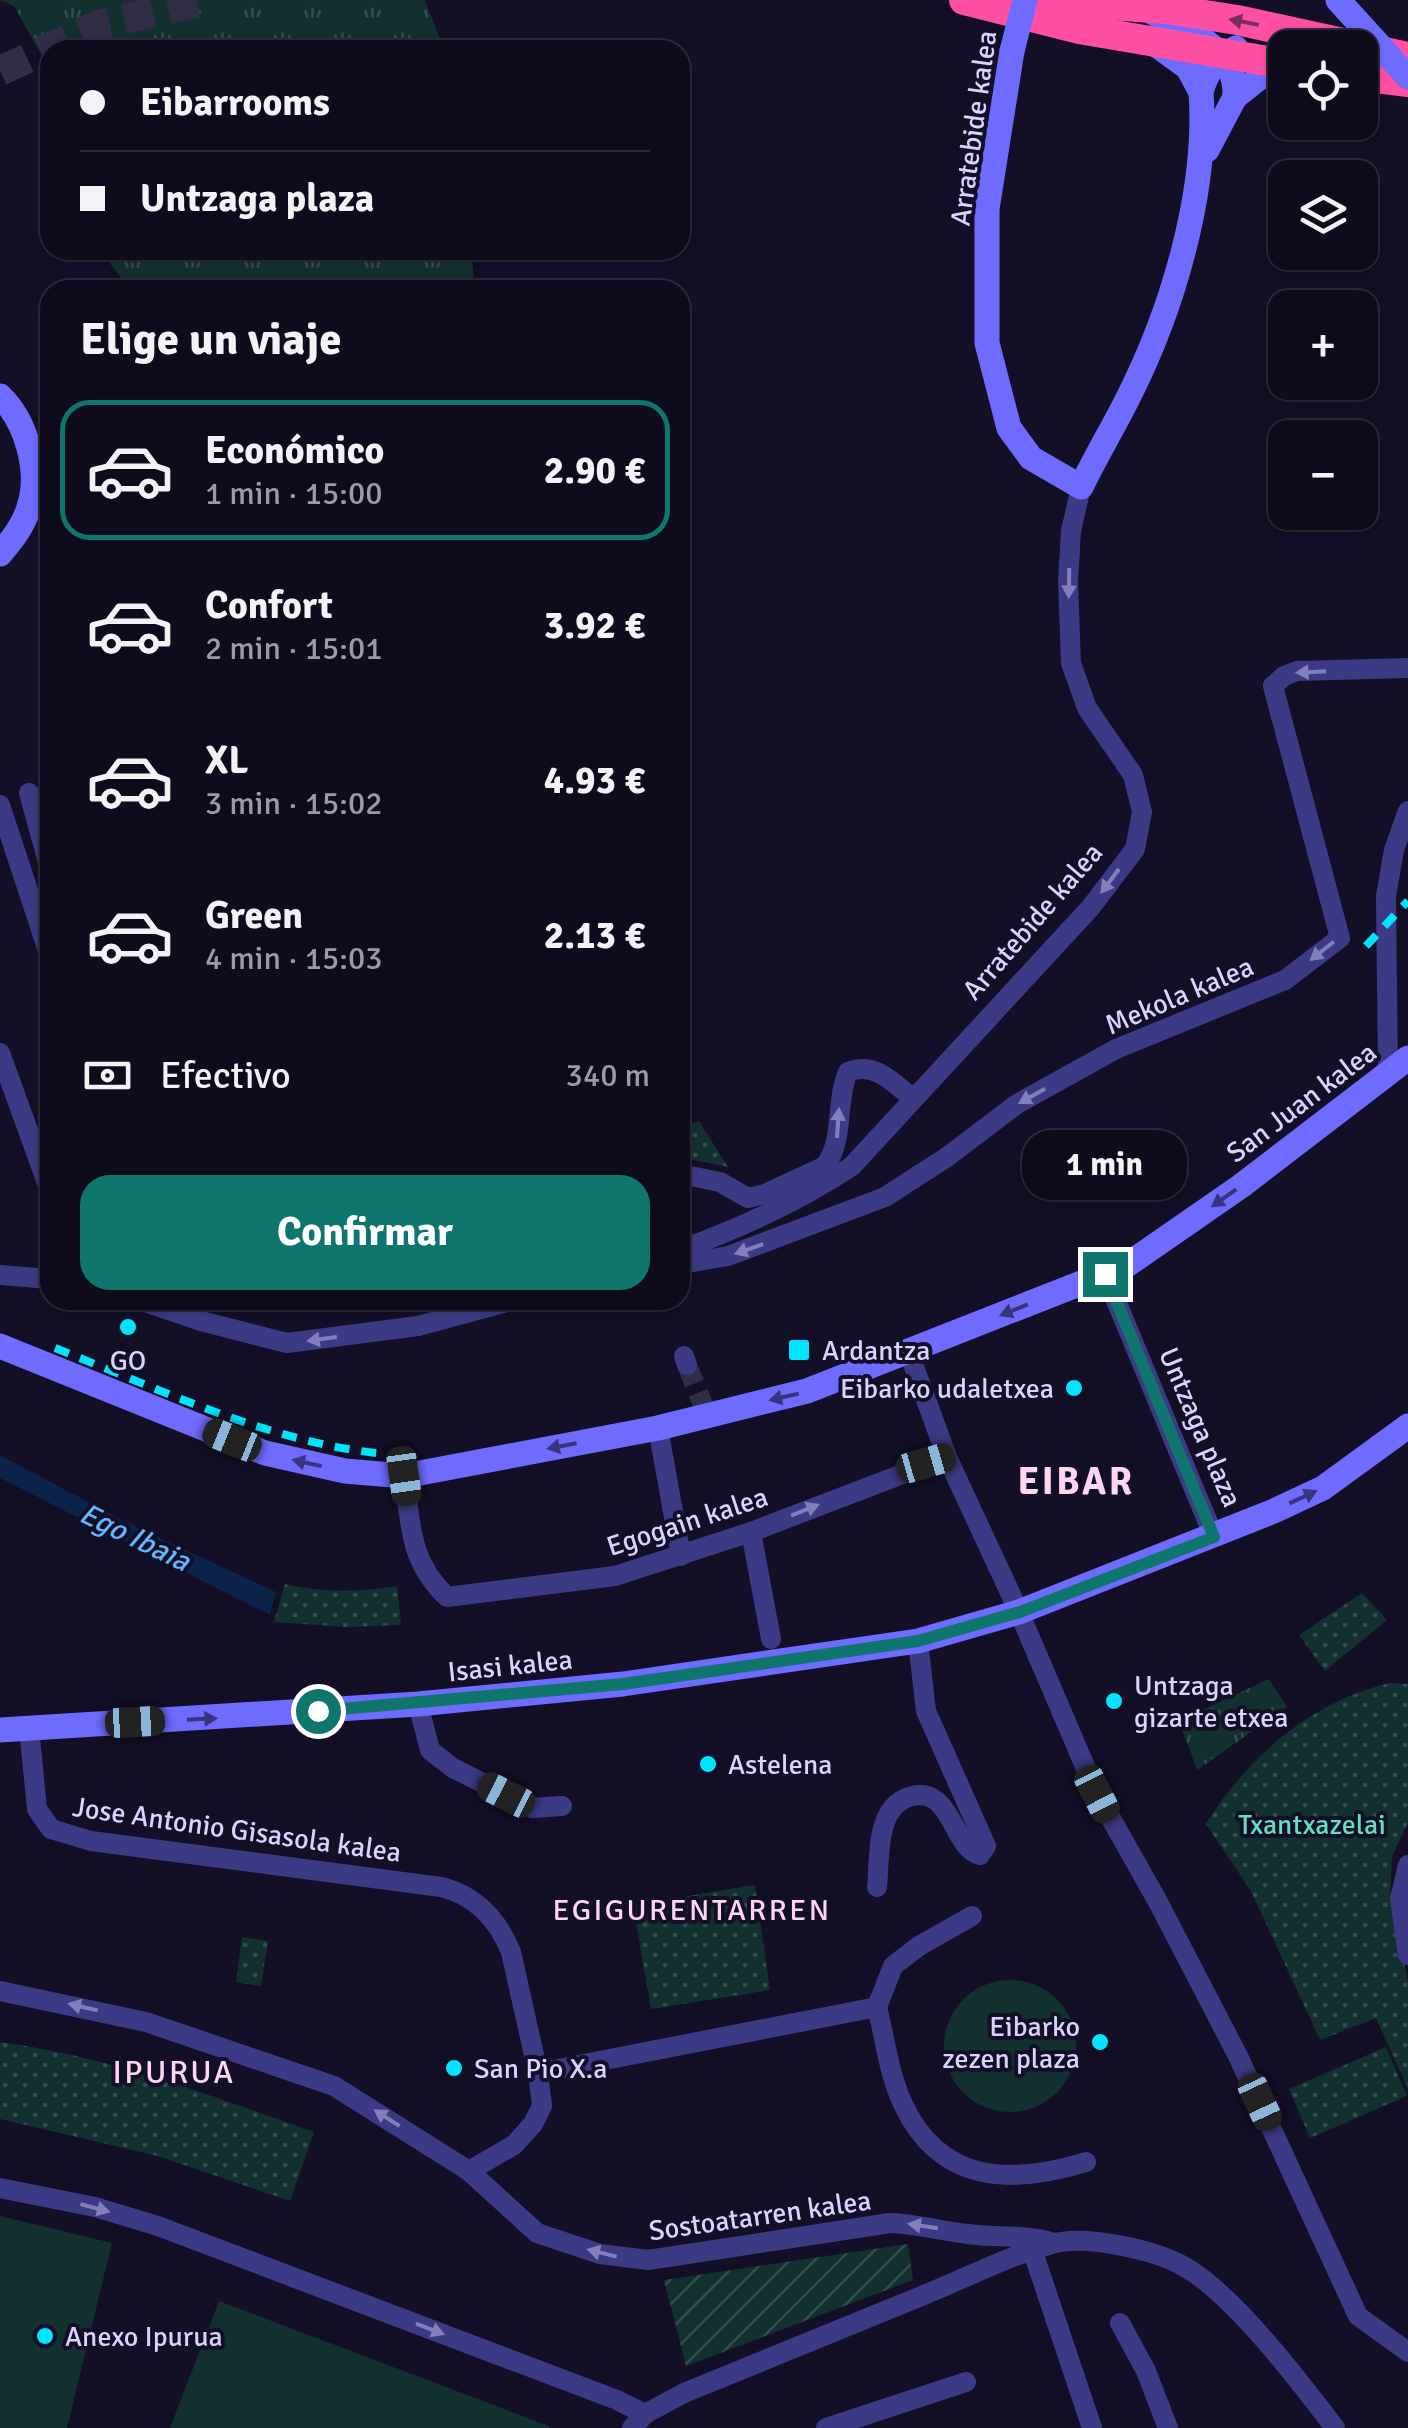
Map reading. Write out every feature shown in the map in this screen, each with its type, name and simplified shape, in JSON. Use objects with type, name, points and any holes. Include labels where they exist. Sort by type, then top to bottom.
[{"type":"highway","points":[[964,0],[1156,44],[1268,59]]},
{"type":"highway","points":[[1039,0],[1237,20],[1270,30]]},
{"type":"highway","points":[[1378,58],[1408,57]]},
{"type":"highway","points":[[1378,66],[1408,80]]},
{"type":"street","name":"Arratebide kalea","points":[[690,1249],[818,1189],[852,1166],[1091,907],[1134,849],[1142,812],[1134,775],[1087,708],[1071,663],[1071,531],[1082,487],[1031,458],[1009,428],[987,344],[987,209],[1024,0]]},
{"type":"street","points":[[1338,0],[1408,80]]},
{"type":"street","points":[[1142,8],[1209,43],[1222,55],[1230,65],[1234,97]]},
{"type":"street","points":[[1156,44],[1188,68],[1202,92]]},
{"type":"street","points":[[1082,487],[1151,345],[1184,240],[1202,160],[1202,92],[1208,70],[1222,55]]},
{"type":"street","points":[[1202,160],[1234,97],[1268,71]]},
{"type":"street","points":[[0,396],[20,424],[33,476],[30,505],[19,530],[0,554]]},
{"type":"street","name":"Mekola kalea","points":[[690,1260],[728,1256],[885,1197],[948,1157],[1017,1104],[1116,1050],[1285,980],[1340,938],[1273,686],[1298,671],[1408,668]]},
{"type":"street","points":[[29,793],[40,833]]},
{"type":"street","points":[[0,805],[40,927]]},
{"type":"street","points":[[1398,1066],[1388,975],[1386,896],[1394,850],[1408,811]]},
{"type":"street","points":[[1388,975],[1401,997],[1408,1001]]},
{"type":"street","points":[[0,1053],[40,1163]]},
{"type":"street","name":"San Juan kalea","points":[[0,1346],[265,1453],[345,1471],[404,1476],[658,1428],[705,1411],[807,1391],[1127,1266],[1241,1186],[1398,1066]]},
{"type":"street","points":[[690,1176],[720,1182],[748,1198],[826,1166],[832,1158],[840,1095],[848,1072],[867,1068],[881,1073],[912,1098]]},
{"type":"street","name":"Untzaga plaza","points":[[1020,1612],[1214,1537],[1105,1274]]},
{"type":"street","points":[[0,1275],[40,1278]]},
{"type":"street","points":[[169,1310],[286,1344],[418,1326],[477,1310]]},
{"type":"street","points":[[909,1353],[947,1457],[1020,1612],[1096,1792],[1238,2056],[1358,2316],[1408,2352]]},
{"type":"street","points":[[1214,1537],[1323,1488],[1408,1426]]},
{"type":"street","points":[[658,1428],[681,1556]]},
{"type":"street","name":"Egogain kalea","points":[[404,1476],[418,1562],[428,1579],[447,1597],[615,1576],[751,1532],[947,1457]]},
{"type":"street","points":[[751,1532],[771,1639]]},
{"type":"street","name":"Isasi kalea","points":[[0,1730],[418,1704],[623,1684],[918,1641],[1020,1612]]},
{"type":"street","points":[[876,1887],[884,1822],[894,1804],[906,1798],[918,1794],[933,1798],[947,1812],[970,1851],[980,1855],[986,1846],[926,1712],[918,1641]]},
{"type":"street","points":[[418,1704],[430,1750],[453,1768],[532,1808],[562,1806]]},
{"type":"street","name":"Jose Antonio Gisasola kalea","points":[[29,1728],[37,1810],[50,1829],[91,1841],[298,1866],[460,1891],[504,1935],[538,2072]]},
{"type":"street","points":[[1406,1872],[1400,1898],[1408,1955]]},
{"type":"street","points":[[972,1916],[894,1966],[878,2007],[902,2102],[924,2137],[946,2160],[971,2171],[1001,2175],[1052,2172],[1086,2162]]},
{"type":"street","name":"Sostoatarren kalea","points":[[0,1991],[146,2022],[334,2086],[468,2171],[537,2233],[600,2254],[634,2260],[890,2223],[1138,2250],[1184,2266],[1223,2297],[1336,2428]]},
{"type":"street","points":[[468,2171],[514,2145],[533,2124],[542,2106],[538,2072],[878,2007]]},
{"type":"street","points":[[0,2188],[126,2216],[612,2398],[639,2421]]},
{"type":"street","points":[[967,2234],[975,2252],[972,2276]]},
{"type":"street","name":"Sostoatarren kalea","points":[[639,2421],[684,2394],[1054,2243]]},
{"type":"street","points":[[1033,2252],[1092,2428]]},
{"type":"street","points":[[1120,2323],[1146,2371],[1168,2428]]},
{"type":"street","points":[[826,2428],[966,2382]]},
{"type":"green space","points":[[0,0],[425,0],[440,40],[40,40],[40,53],[14,6]]},
{"type":"green space","points":[[107,260],[472,260],[474,280],[123,280]]},
{"type":"green space","points":[[699,1121],[728,1167],[690,1159],[690,1125]]},
{"type":"green space","points":[[285,1584],[341,1591],[397,1586],[401,1625],[346,1627],[274,1622]]},
{"type":"green space","points":[[1362,1593],[1387,1620],[1325,1671],[1299,1635]]},
{"type":"green space","points":[[1269,1679],[1287,1707],[1197,1770],[1179,1721]]},
{"type":"green space","name":"Txantxazelai","points":[[1390,1683],[1408,1684],[1408,1823],[1392,1856],[1390,1894],[1408,1982],[1408,2089],[1376,2018],[1320,2040],[1251,1891],[1206,1824],[1241,1776],[1284,1735],[1334,1703]]},
{"type":"green space","points":[[755,1885],[770,1990],[651,2009],[633,1905]]},
{"type":"green space","points":[[242,1937],[268,1941],[261,1986],[236,1982]]},
{"type":"green space","points":[[1010,1980],[1047,1991],[1065,2009],[1076,2046],[1065,2083],[1047,2101],[1010,2112],[973,2101],[955,2083],[944,2046],[955,2009],[973,1991]]},
{"type":"green space","points":[[0,2042],[120,2067],[314,2132],[290,2201],[158,2156],[0,2119]]},
{"type":"green space","points":[[1386,2047],[1407,2096],[1310,2138],[1289,2089]]},
{"type":"green space","name":"Anexo Ipurua","points":[[0,2216],[112,2243],[67,2428],[0,2428]]},
{"type":"green space","points":[[908,2244],[913,2280],[686,2366],[664,2280]]},
{"type":"green space","points":[[219,2301],[549,2426],[549,2428],[170,2428]]},
{"type":"water","name":"Ego Ibaia","points":[[0,1455],[126,1522],[276,1592],[270,1615],[0,1478]]},
{"type":"tunnel","points":[[66,40],[98,25],[206,0]]},
{"type":"tunnel","points":[[0,71],[40,52]]},
{"type":"tunnel","points":[[687,1365],[704,1407]]},
{"type":"railway","points":[[1366,946],[1408,901]]},
{"type":"railway","points":[[55,1348],[258,1427],[342,1448],[385,1454]]},
{"type":"place","name":"GO","points":[[128,1327]]},
{"type":"place","name":"Ardantza","points":[[799,1350]]},
{"type":"place","name":"Eibarko udaletxea","points":[[1074,1388]]},
{"type":"place","name":"Untzaga gizarte etxea","points":[[1114,1701]]},
{"type":"place","name":"Astelena","points":[[708,1764]]},
{"type":"place","name":"Eibarko zezen plaza","points":[[1100,2042]]},
{"type":"place","name":"San Pio X.a","points":[[454,2068]]},
{"type":"place","name":"Anexo Ipurua","points":[[45,2336]]},
{"type":"district","name":"EIBAR","points":[[1076,1481]]},
{"type":"district","name":"EGIGURENTARREN","points":[[692,1910]]},
{"type":"district","name":"IPURUA","points":[[174,2072]]},
{"type":"route","points":[[318,1711],[623,1684],[918,1641],[1020,1612],[1214,1537],[1105,1274]]}]
